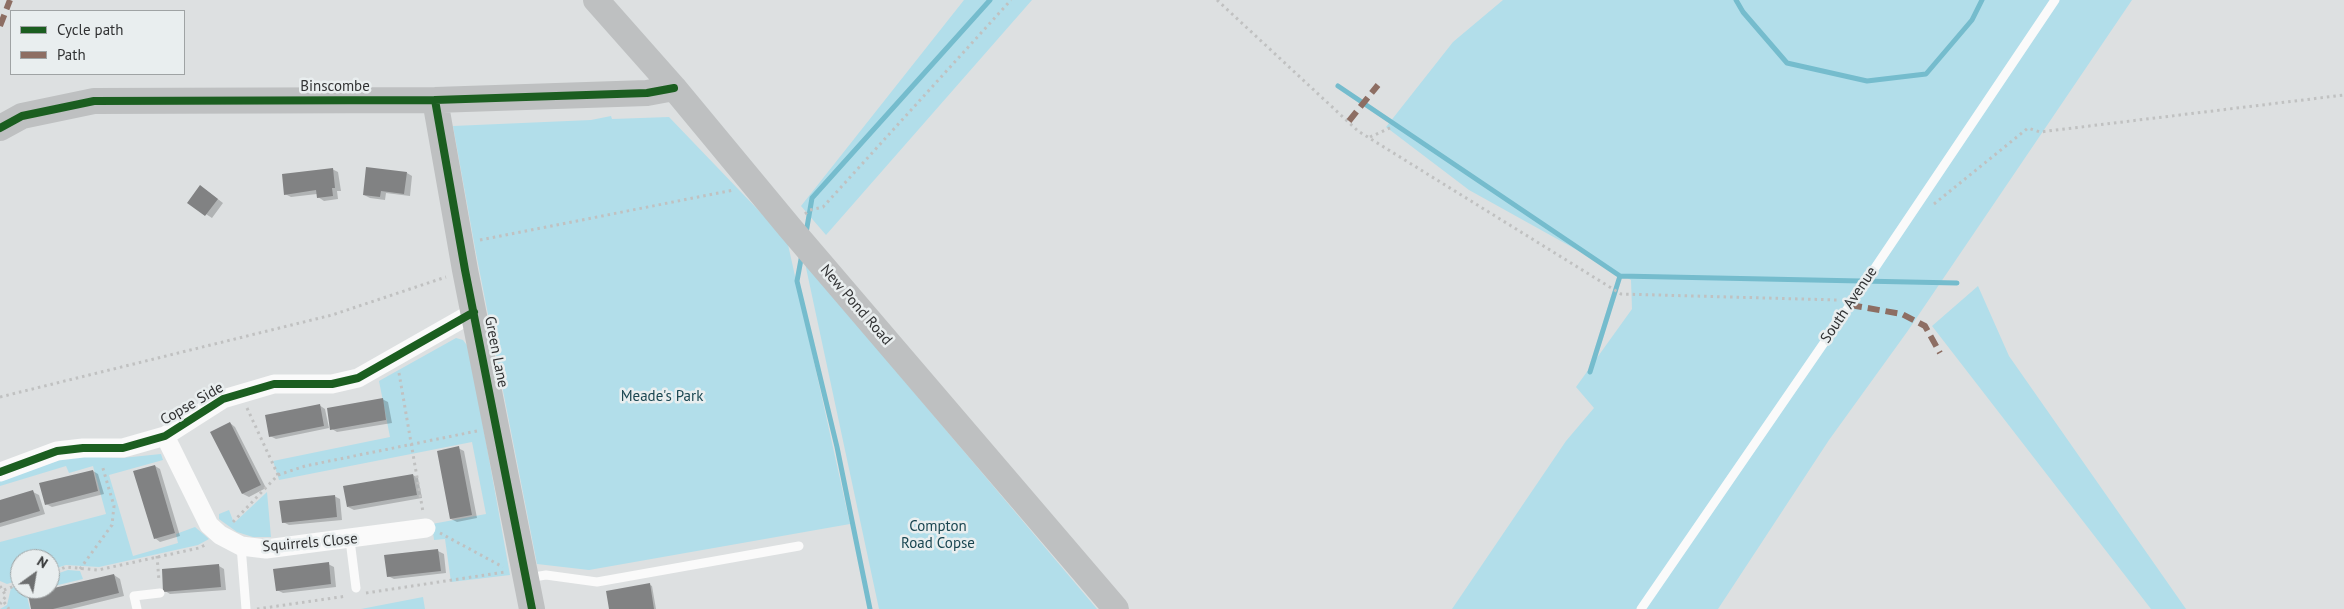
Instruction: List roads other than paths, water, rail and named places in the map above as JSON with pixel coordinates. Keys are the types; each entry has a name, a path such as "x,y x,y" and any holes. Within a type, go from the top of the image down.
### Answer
{"street":[{"name":"New Pond Road","path":"596,0 674,88 1116,609"},
{"name":"Binscombe","path":"0,128 22,116 94,102 435,100 647,94 674,88"},
{"name":"Green Lane","path":"435,100 463,260 532,609"},
{"name":"Copse Side","path":"0,472 57,451 123,448 165,436 222,399 274,384 332,384 358,378 397,358 474,312"},
{"name":"Squirrels Close","path":"165,436 209,525 220,535 242,546 266,549 350,540 426,528"}],"lane":[{"name":"South Avenue","path":"1641,609 1853,300 2055,0"},
{"path":"350,540 358,592"},
{"path":"242,546 246,609"},
{"path":"527,578 546,575 598,582 799,546"},
{"path":"137,609 134,596 160,593"}],"waterway":[{"path":"806,233 812,198 990,0"},
{"path":"1736,0 1743,12 1787,63 1867,81 1926,74 1972,20 1982,0"},
{"path":"1338,86 1620,276 1957,283"},
{"path":"802,254 797,281 837,447 870,609"},
{"path":"1590,372 1620,276"}],"park label":[{"name":"Meade's Park","path":"662,397"},
{"name":"Compton Road Copse","path":"938,536"}]}
